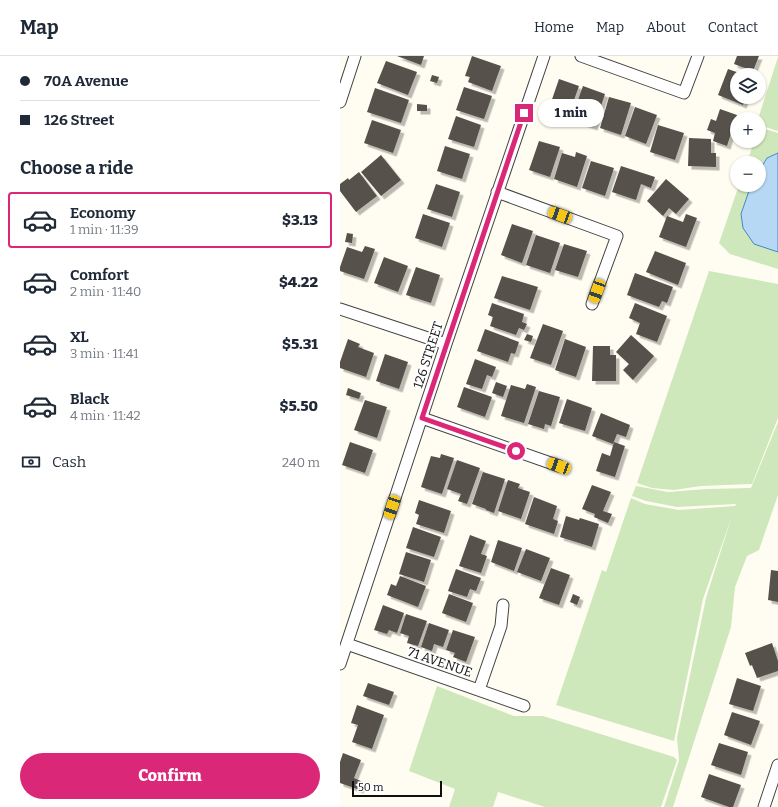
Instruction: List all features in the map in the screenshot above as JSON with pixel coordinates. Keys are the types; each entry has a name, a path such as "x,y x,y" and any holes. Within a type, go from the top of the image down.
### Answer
{"street":[{"path":"340,102 355,56"},
{"name":"126 STREET","path":"340,664 497,192 544,56"},
{"path":"581,56 684,94 698,56"},
{"path":"497,192 617,236 592,304"},
{"path":"340,309 446,344"},
{"path":"422,418 559,466"},
{"path":"479,690 501,626 503,605"},
{"name":"71 AVENUE","path":"347,644 524,706"},
{"path":"764,807 778,765"}],"green space":[{"path":"778,57 778,131 766,127 766,112 760,112 763,104 766,104 766,94"},
{"path":"766,129 778,133 778,153 766,160 766,156 749,156 752,148 766,148"},
{"path":"737,192 749,192 741,214 754,244 778,252 778,269 730,254 719,243"},
{"path":"709,271 778,284 778,418 752,484 701,486 674,490 652,488 637,483"},
{"path":"778,422 778,495 759,550 747,556 735,587 731,627 673,807 664,807 679,760 677,738 706,598 732,516 703,599 674,741 556,705 602,570 606,572 631,498 645,504 679,510 735,506 736,504 677,507 646,501 632,496 636,486 668,492 751,488"},
{"path":"437,686 514,716 543,716 674,757 677,760 661,807 545,807 498,792 493,807 449,807 455,789 409,771"}],"water":[{"path":"778,153 778,252 754,244 743,228 741,214 749,192 766,192 767,158"}],"building":[{"path":"397,56 424,56 421,65"},
{"path":"472,56 501,66 492,91 468,82 470,77 465,76"},
{"path":"737,56 759,56 754,68 745,68 734,64"},
{"path":"386,61 417,72 408,95 377,83"},
{"path":"728,69 730,70 730,100 718,95"},
{"path":"432,75 439,77 437,83 430,81"},
{"path":"559,79 579,86 568,117 548,111"},
{"path":"583,86 605,94 594,127 571,119"},
{"path":"464,87 492,96 484,119 456,110"},
{"path":"375,88 409,100 401,123 367,112"},
{"path":"609,97 631,103 621,135 600,128"},
{"path":"417,104 427,105 427,111 417,111"},
{"path":"635,107 657,115 646,144 625,136"},
{"path":"720,109 730,113 730,137 727,146 713,141 715,133 707,130 711,119 716,121"},
{"path":"456,116 481,125 474,147 448,139"},
{"path":"372,120 401,130 393,153 364,143"},
{"path":"658,125 684,133 675,160 650,152"},
{"path":"689,138 711,139 711,153 716,153 716,167 688,166"},
{"path":"539,141 560,147 550,177 529,170"},
{"path":"445,146 470,154 462,179 437,171"},
{"path":"576,152 587,156 577,187 554,179 562,153 575,157"},
{"path":"381,155 401,180 381,196 361,172"},
{"path":"591,161 614,168 605,196 582,188"},
{"path":"621,166 655,177 651,188 641,184 636,200 612,192"},
{"path":"359,172 377,196 356,212 340,191 340,184 348,178 349,180"},
{"path":"666,179 689,199 676,214 669,208 663,216 647,201"},
{"path":"436,184 460,192 452,217 427,209"},
{"path":"423,214 450,223 442,247 415,238"},
{"path":"686,214 697,218 686,247 659,237 667,216 683,222"},
{"path":"512,224 533,231 522,263 501,255"},
{"path":"347,233 353,234 352,243 345,242"},
{"path":"536,235 560,243 550,273 526,265"},
{"path":"564,244 587,251 578,277 555,270"},
{"path":"365,246 375,249 364,279 340,271 347,247 362,252"},
{"path":"655,251 686,263 678,285 646,272"},
{"path":"384,257 408,266 398,292 374,283"},
{"path":"416,267 440,275 431,303 406,295"},
{"path":"635,273 673,287 667,303 662,301 659,307 627,295"},
{"path":"502,276 538,287 530,310 494,298"},
{"path":"492,303 524,314 522,322 527,324 524,330 519,328 516,335 490,326 493,317 488,315"},
{"path":"635,303 667,316 657,342 636,334 640,323 629,318"},
{"path":"543,324 563,331 551,365 530,358"},
{"path":"485,329 519,342 515,354 511,353 508,362 477,351"},
{"path":"527,334 533,336 531,342 524,340"},
{"path":"631,335 654,356 633,380 623,370 629,364 616,352"},
{"path":"348,339 360,344 358,347 374,353 366,377 340,368 340,362"},
{"path":"565,339 586,347 576,377 555,370"},
{"path":"593,346 610,346 610,355 616,355 616,381 592,381"},
{"path":"385,354 408,362 399,389 376,381"},
{"path":"475,359 496,367 492,377 487,375 482,389 466,384"},
{"path":"496,382 507,386 503,397 492,393"},
{"path":"527,384 536,387 524,423 501,416 511,385 525,389"},
{"path":"464,387 492,397 485,417 457,407"},
{"path":"348,388 361,393 359,399 346,395"},
{"path":"539,391 560,397 551,426 545,424 544,429 528,424"},
{"path":"567,399 592,408 585,431 559,423"},
{"path":"365,400 387,407 377,438 354,430"},
{"path":"601,413 630,425 626,437 617,434 613,444 592,436"},
{"path":"350,442 373,450 365,473 342,465"},
{"path":"614,442 625,446 615,477 596,471 602,453 610,456"},
{"path":"441,454 454,458 442,494 421,487 431,456 440,458"},
{"path":"457,460 480,468 467,504 458,501 461,494 447,489"},
{"path":"483,472 505,479 494,513 472,504"},
{"path":"508,480 520,484 518,488 530,492 521,519 498,511"},
{"path":"592,485 611,492 603,511 612,514 608,523 594,517 595,514 582,509"},
{"path":"534,497 557,506 553,519 558,521 554,534 525,524"},
{"path":"419,500 451,511 444,533 416,524 419,515 415,513"},
{"path":"566,516 579,520 580,518 599,524 592,547 560,537"},
{"path":"413,527 441,537 434,557 406,548"},
{"path":"470,535 486,541 481,554 487,556 481,573 459,566"},
{"path":"498,540 522,548 514,571 491,562"},
{"path":"526,549 550,558 541,581 517,572"},
{"path":"406,552 431,560 424,582 399,574"},
{"path":"551,568 570,575 559,605 539,598"},
{"path":"456,569 481,578 476,591 470,589 467,597 448,591"},
{"path":"771,570 778,571 778,602 768,600"},
{"path":"400,576 426,586 418,607 387,595 391,584 396,586"},
{"path":"449,594 473,603 466,622 442,613"},
{"path":"573,594 580,597 577,605 570,602"},
{"path":"383,605 404,613 397,633 389,630 387,634 374,630"},
{"path":"406,614 427,621 418,646 407,643 409,636 400,633"},
{"path":"429,623 449,630 443,647 434,644 432,651 421,647"},
{"path":"453,630 475,637 466,662 453,657 455,653 446,650"},
{"path":"772,643 778,661 778,671 757,678 745,653"},
{"path":"737,678 761,686 753,711 729,704"},
{"path":"368,683 394,692 389,705 363,696"},
{"path":"357,705 384,715 372,749 352,742 358,725 351,723"},
{"path":"732,712 760,721 751,745 724,735"},
{"path":"719,743 748,752 741,775 711,765"},
{"path":"343,753 361,760 354,778 363,782 360,790 340,783 340,762"},
{"path":"709,774 741,785 733,807 701,797"}],"route":[{"path":"516,451 422,418 524,113"}]}
